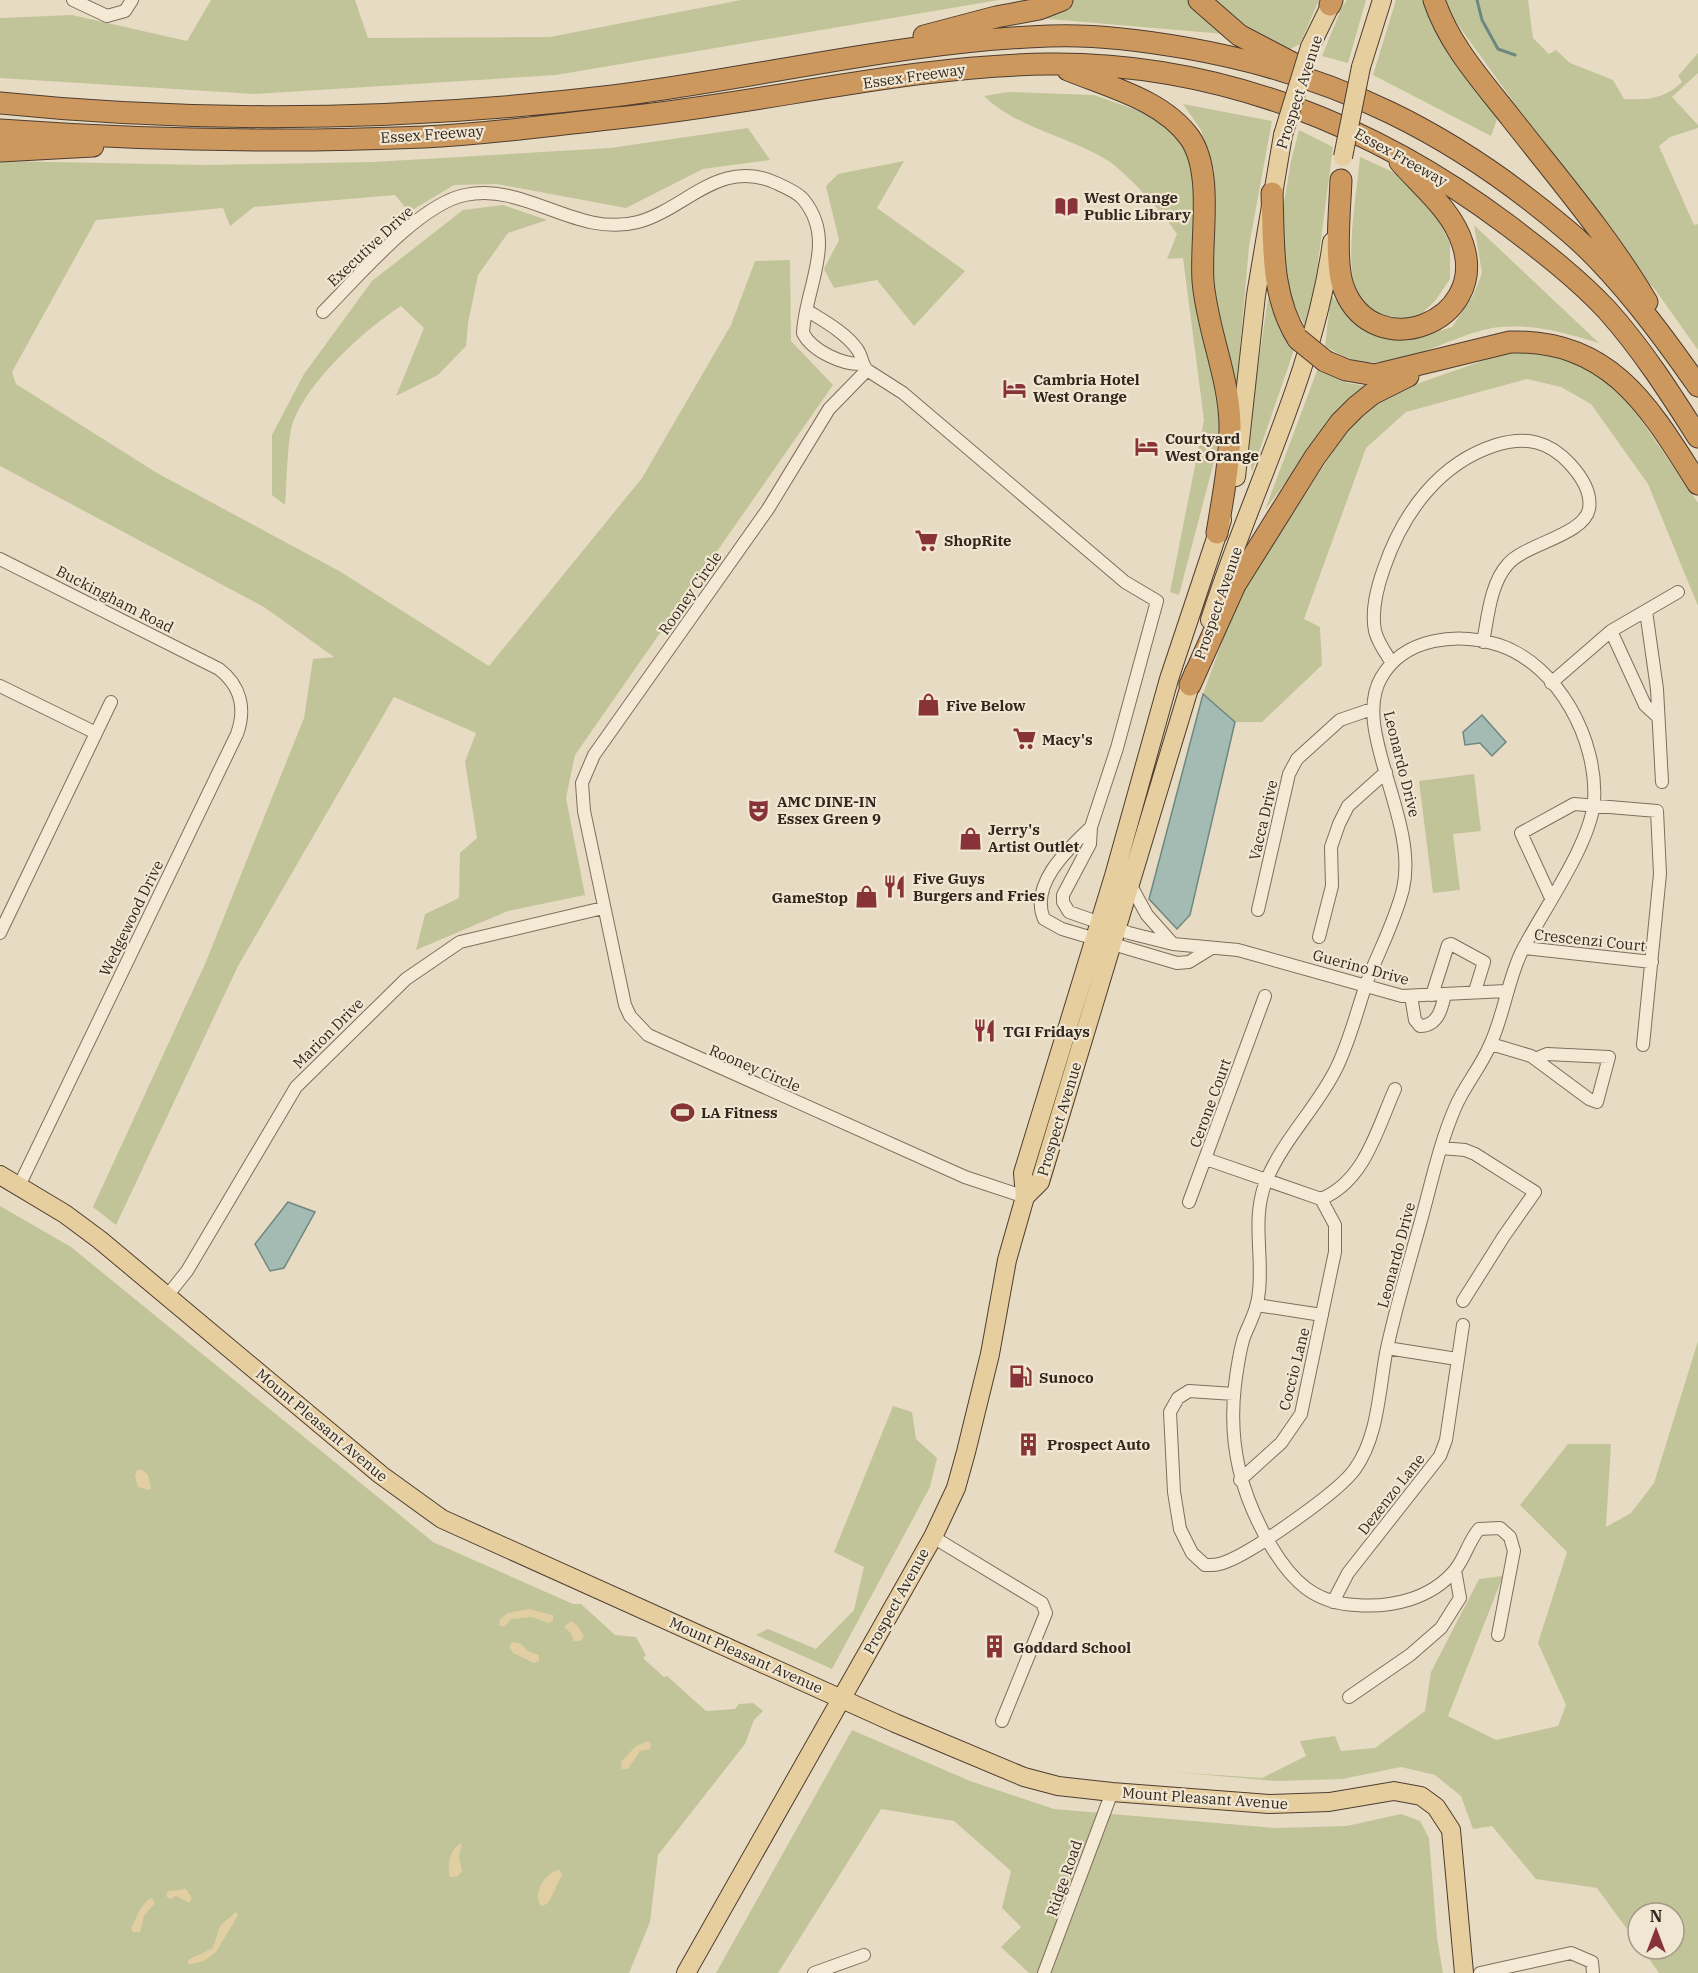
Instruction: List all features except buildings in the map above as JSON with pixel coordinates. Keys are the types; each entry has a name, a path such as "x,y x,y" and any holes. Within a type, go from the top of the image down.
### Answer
{"highway":[{"path":"817,65 996,17 1039,9 1062,0"},
{"path":"1199,0 1239,36 1331,85"},
{"path":"1434,0 1452,38 1472,69 1629,271 1692,378"},
{"name":"Essex Freeway","path":"0,103 206,116 337,116 430,112 613,96 951,44 1052,36 1138,40 1240,57 1331,85 1378,105 1446,140 1572,234 1629,295 1692,378"},
{"path":"1052,64 1140,99 1158,110 1179,125 1191,139 1199,158 1203,181 1203,282 1230,421 1230,448 1217,533"},
{"name":"Essex Freeway","path":"0,130 202,139 429,136 625,118 954,70 1052,64 1124,66 1178,73 1304,109 1385,146 1466,194 1534,245 1602,305 1668,388 1698,437"},
{"path":"0,150 202,139"},
{"path":"1341,180 1340,272 1343,287 1356,310 1376,324 1401,330 1428,324 1447,312 1464,283 1464,246 1443,209 1385,146"},
{"path":"1272,193 1279,296 1289,325 1298,339 1324,361 1346,370 1375,375 1490,345 1532,341 1562,346 1590,357 1624,381 1648,407 1698,484"},
{"path":"1190,685 1235,585 1315,457 1340,423 1372,394 1455,355"}],"main road":[{"name":"Prospect Avenue","path":"1025,1197 1040,1182 1215,605 1316,330 1328,269 1343,157 1361,67 1382,0"},
{"name":"Prospect Avenue","path":"686,1973 933,1537 956,1488 990,1354 1007,1260 1025,1197 1023,1173 1169,679 1236,479 1256,295 1283,135 1310,47 1332,2"},
{"name":"Mount Pleasant Avenue","path":"0,1175 65,1214 381,1475 442,1519 842,1698 1024,1777 1058,1786 1269,1804 1329,1802 1394,1791 1421,1796 1436,1807 1450,1830 1464,1973"}],"street":[{"path":"73,0 107,16 125,11 132,0"},
{"name":"Executive Drive","path":"323,312 403,234 435,207 466,194 521,198 585,222 636,222 654,215 705,185 728,178 751,177 771,181 788,189 801,197 816,217 820,245 803,333 808,342 849,364 865,367"},
{"path":"808,311 825,321 858,349 865,367 903,393 1125,582 1158,601 1117,748 1091,827 1090,844 1066,886 1063,902 1069,912 1095,931"},
{"name":"Rooney Circle","path":"865,367 829,409 768,508 594,755 584,777 582,797 603,908 625,1005 630,1016 648,1035 964,1178 1025,1197"},
{"path":"1392,663 1379,644 1373,615 1382,573 1405,519 1436,481 1470,455 1507,442 1524,440 1547,444 1560,453 1578,473 1587,491 1588,510 1580,522 1518,555 1506,565 1492,596 1483,642"},
{"name":"Buckingham Road","path":"0,559 215,667"},
{"path":"1551,683 1611,632 1678,591"},
{"path":"1646,612 1657,688 1662,782"},
{"path":"1611,632 1645,705 1658,716"},
{"name":"Leonardo Drive","path":"1266,1538 1342,1485 1359,1464 1369,1440 1387,1348 1441,1148 1455,1109 1491,1044 1506,991 1524,948 1586,835 1593,805 1589,756 1573,713 1551,683 1520,655 1483,642 1437,640 1419,644 1402,652 1385,670 1372,694 1372,709 1386,772 1402,823 1406,854 1404,884 1393,920 1338,1066 1290,1138 1266,1180 1256,1222 1260,1288 1257,1305 1241,1347 1234,1394 1234,1453 1250,1508 1266,1538 1293,1580 1318,1597 1333,1602 1385,1605 1405,1601 1438,1585 1455,1570 1470,1540 1479,1529 1500,1528 1510,1537 1514,1551 1498,1635"},
{"name":"Wedgewood Drive","path":"19,1186 240,725 242,704 239,694 227,676 215,667"},
{"path":"0,686 96,733"},
{"path":"0,933 111,702"},
{"name":"Vacca Drive","path":"1258,910 1289,774 1297,759 1340,720 1372,709"},
{"path":"1319,937 1332,886 1331,847 1339,824 1348,806 1386,772"},
{"path":"1551,898 1521,833 1574,804 1593,805"},
{"name":"Crescenzi Court","path":"1593,805 1657,811 1660,874 1643,1046"},
{"path":"1091,827 1055,862 1040,909 1044,919 1052,925 1095,931 1115,937"},
{"path":"1131,886 1147,915 1173,944"},
{"name":"Marion Drive","path":"167,1296 187,1270 296,1087 406,979 460,942 603,908"},
{"name":"Guerino Drive","path":"1115,937 1177,963 1189,962 1210,949"},
{"name":"Guerino Drive","path":"1115,937 1210,949 1238,950 1366,987 1411,996 1506,991"},
{"path":"1432,995 1448,945 1451,944 1484,962 1475,992"},
{"name":"Crescenzi Court","path":"1524,948 1652,962"},
{"path":"1411,996 1415,1020 1420,1026 1427,1026 1438,1014 1445,994"},
{"name":"Cerone Court","path":"1265,996 1206,1159 1321,1199"},
{"path":"1491,1044 1515,1050 1535,1059 1589,1099 1597,1102 1609,1057 1547,1054 1535,1059"},
{"path":"1321,1199 1336,1193 1360,1169 1395,1089"},
{"path":"1441,1148 1475,1154 1535,1192 1503,1236 1463,1301"},
{"path":"1189,1202 1206,1159"},
{"name":"Coccio Lane","path":"1240,1480 1281,1443 1300,1414 1322,1315 1336,1237 1330,1212 1321,1199"},
{"name":"Coccio Lane","path":"1257,1305 1322,1315"},
{"name":"Dezenzo Lane","path":"1333,1602 1348,1573 1440,1456 1446,1440 1463,1325"},
{"path":"1387,1348 1457,1359"},
{"path":"1234,1394 1189,1391 1178,1398 1170,1412 1174,1492 1180,1529 1192,1554 1205,1565 1224,1564 1266,1538"},
{"path":"933,1537 1042,1603 1046,1613 1002,1721"},
{"path":"1349,1697 1410,1655 1441,1628 1460,1598 1455,1570"},
{"name":"Ridge Road","path":"1044,1973 1112,1792"},
{"path":"1480,1973 1571,1953 1592,1962 1593,1973"},
{"path":"814,1973 864,1955"}],"green space":[{"path":"211,0 355,0 368,38 550,37 741,0 999,0 556,75 255,94 0,78 0,18 72,15 187,41"},
{"path":"1072,0 1190,0 1224,34 1026,17"},
{"path":"1213,0 1319,0 1300,44 1290,49 1225,14"},
{"path":"1347,0 1366,0 1348,63 1322,56"},
{"path":"1396,0 1424,0 1446,48 1497,119 1491,136 1373,75"},
{"path":"1440,0 1528,0 1533,38 1549,54 1556,50 1570,63 1613,80 1624,99 1648,99 1669,92 1682,82 1678,76 1698,53 1698,73 1672,97 1698,125 1698,128 1670,137 1659,146 1694,225 1698,224 1698,350 1654,288 1628,263"},
{"path":"1008,92 1094,95 1170,122 1195,165 1200,296 1220,427 1218,446 1179,595 1170,592 1204,420 1183,258 1167,259 1177,234 1145,194 1107,160 1027,124 997,107 984,96"},
{"path":"1183,104 1272,121 1249,246 1236,395 1212,293 1214,171 1201,130"},
{"path":"748,128 770,160 703,169 626,208 497,184 454,185 409,212 395,195 254,207 230,226 223,208 96,220 12,372 16,384 157,473 341,572 489,666 642,478 731,325 755,261 790,260 791,341 833,385 575,755 566,798 585,895 508,911 416,950 425,914 459,898 460,853 477,838 465,762 476,733 394,697 238,966 116,1225 93,1207 205,964 304,718 313,659 334,657 264,607 0,466 0,161 206,165 373,162 610,148"},
{"path":"1299,130 1333,147 1312,309 1306,328 1287,291 1281,220"},
{"path":"1360,157 1393,172 1427,199 1450,243 1450,279 1435,301 1416,319 1386,315 1371,310 1360,301 1355,288 1351,252"},
{"path":"904,161 877,208 965,271 914,326 877,280 834,288 824,269 839,240 826,186 838,174"},
{"path":"503,205 547,220 508,233 478,275 468,323 466,346 438,375 396,396 424,328 401,306 355,342 324,373 311,390 293,422 288,450 285,505 272,495 272,435 304,374 372,281 463,210"},
{"path":"1474,225 1599,343 1550,330 1513,326 1482,330 1408,357 1390,361 1371,363 1353,360 1325,346 1331,295 1356,323 1383,335 1413,339 1452,327 1473,296 1482,273"},
{"path":"1268,298 1294,350 1252,472 1247,443"},
{"path":"1511,351 1562,358 1609,378 1624,395 1698,503 1698,606 1648,484 1591,404 1561,387 1527,379 1406,412 1366,448 1304,619 1320,627 1322,665 1262,722 1235,722 1203,694 1239,595 1348,429 1382,396"},
{"path":"1318,368 1348,383 1366,386 1326,428 1265,510"},
{"path":"1474,774 1481,831 1453,834 1460,890 1433,893 1419,781"},
{"path":"0,1206 71,1247 433,1542 573,1604 581,1604 615,1635 636,1637 646,1655 643,1658 706,1711 735,1709 739,1704 753,1703 763,1711 754,1720 745,1744 658,1855 650,1922 629,1973 0,1973"},
{"path":"1698,1341 1698,1973 1659,1973 1650,1961 1686,1961 1686,1901 1626,1901 1626,1928 1597,1888 1536,1879 1492,1826 1473,1829 1461,1796 1435,1775 1401,1767 1342,1779 1276,1781 1173,1772 1262,1778 1306,1756 1300,1741 1335,1736 1341,1751 1375,1748 1425,1711 1431,1672 1479,1579 1503,1576 1448,1716 1496,1740 1558,1726 1566,1705 1538,1643 1567,1552 1520,1505 1568,1444 1611,1444 1606,1527 1631,1513 1654,1483"},
{"path":"893,1406 912,1412 916,1439 937,1458 930,1487 832,1669 756,1635 768,1629 816,1649 854,1610 864,1567 834,1552"},
{"path":"852,1730 970,1781 1054,1809 1275,1828 1347,1826 1401,1814 1420,1821 1429,1838 1437,1938 1443,1973 1029,1973 1001,1947 1021,1927 1002,1908 1011,1871 954,1821 881,1809 778,1973 716,1973"}],"sand":[{"path":"137,1470 143,1470 148,1475 151,1488 149,1490 138,1487 135,1476"},
{"path":"529,1609 553,1615 553,1621 549,1623 531,1617 511,1619 504,1627 499,1625 500,1619 508,1613"},
{"path":"571,1621 577,1625 584,1636 581,1641 574,1641 571,1633 564,1627"},
{"path":"512,1642 520,1643 528,1651 539,1655 539,1661 534,1663 513,1653 509,1647"},
{"path":"648,1741 651,1744 650,1749 640,1751 628,1769 622,1769 621,1762 636,1746"},
{"path":"462,1843 459,1857 462,1871 458,1876 450,1877 450,1858 454,1849"},
{"path":"560,1870 562,1875 549,1902 543,1906 540,1905 538,1894 542,1883 550,1874"},
{"path":"186,1889 192,1898 189,1903 176,1896 170,1899 166,1896 168,1891"},
{"path":"152,1898 155,1903 144,1916 140,1932 133,1932 131,1928 140,1911"},
{"path":"236,1912 238,1915 216,1952 204,1961 188,1965 188,1960 213,1948 220,1926"}],"water":[{"path":"1203,694 1235,722 1190,915 1177,929 1149,899"},
{"path":"1482,715 1506,742 1492,756 1480,743 1465,745 1463,732"},
{"path":"288,1202 315,1212 284,1268 270,1271 255,1244"}],"waterway":[{"path":"1477,0 1482,20 1498,49 1515,55"}],"place":[{"name":"West Orange Public Library","path":"1066,206"},
{"name":"Cambria Hotel West Orange","path":"1015,388"},
{"name":"Courtyard West Orange","path":"1147,447"},
{"name":"ShopRite","path":"926,540"},
{"name":"Five Below","path":"928,705"},
{"name":"Macy's","path":"1024,739"},
{"name":"AMC DINE-IN Essex Green 9","path":"759,810"},
{"name":"Jerry's Artist Outlet","path":"970,838"},
{"name":"Five Guys Burgers and Fries","path":"895,887"},
{"name":"GameStop","path":"866,897"},
{"name":"TGI Fridays","path":"985,1031"},
{"name":"LA Fitness","path":"683,1112"},
{"name":"Sunoco","path":"1021,1377"},
{"name":"Prospect Auto","path":"1029,1444"},
{"name":"Goddard School","path":"995,1647"}]}
